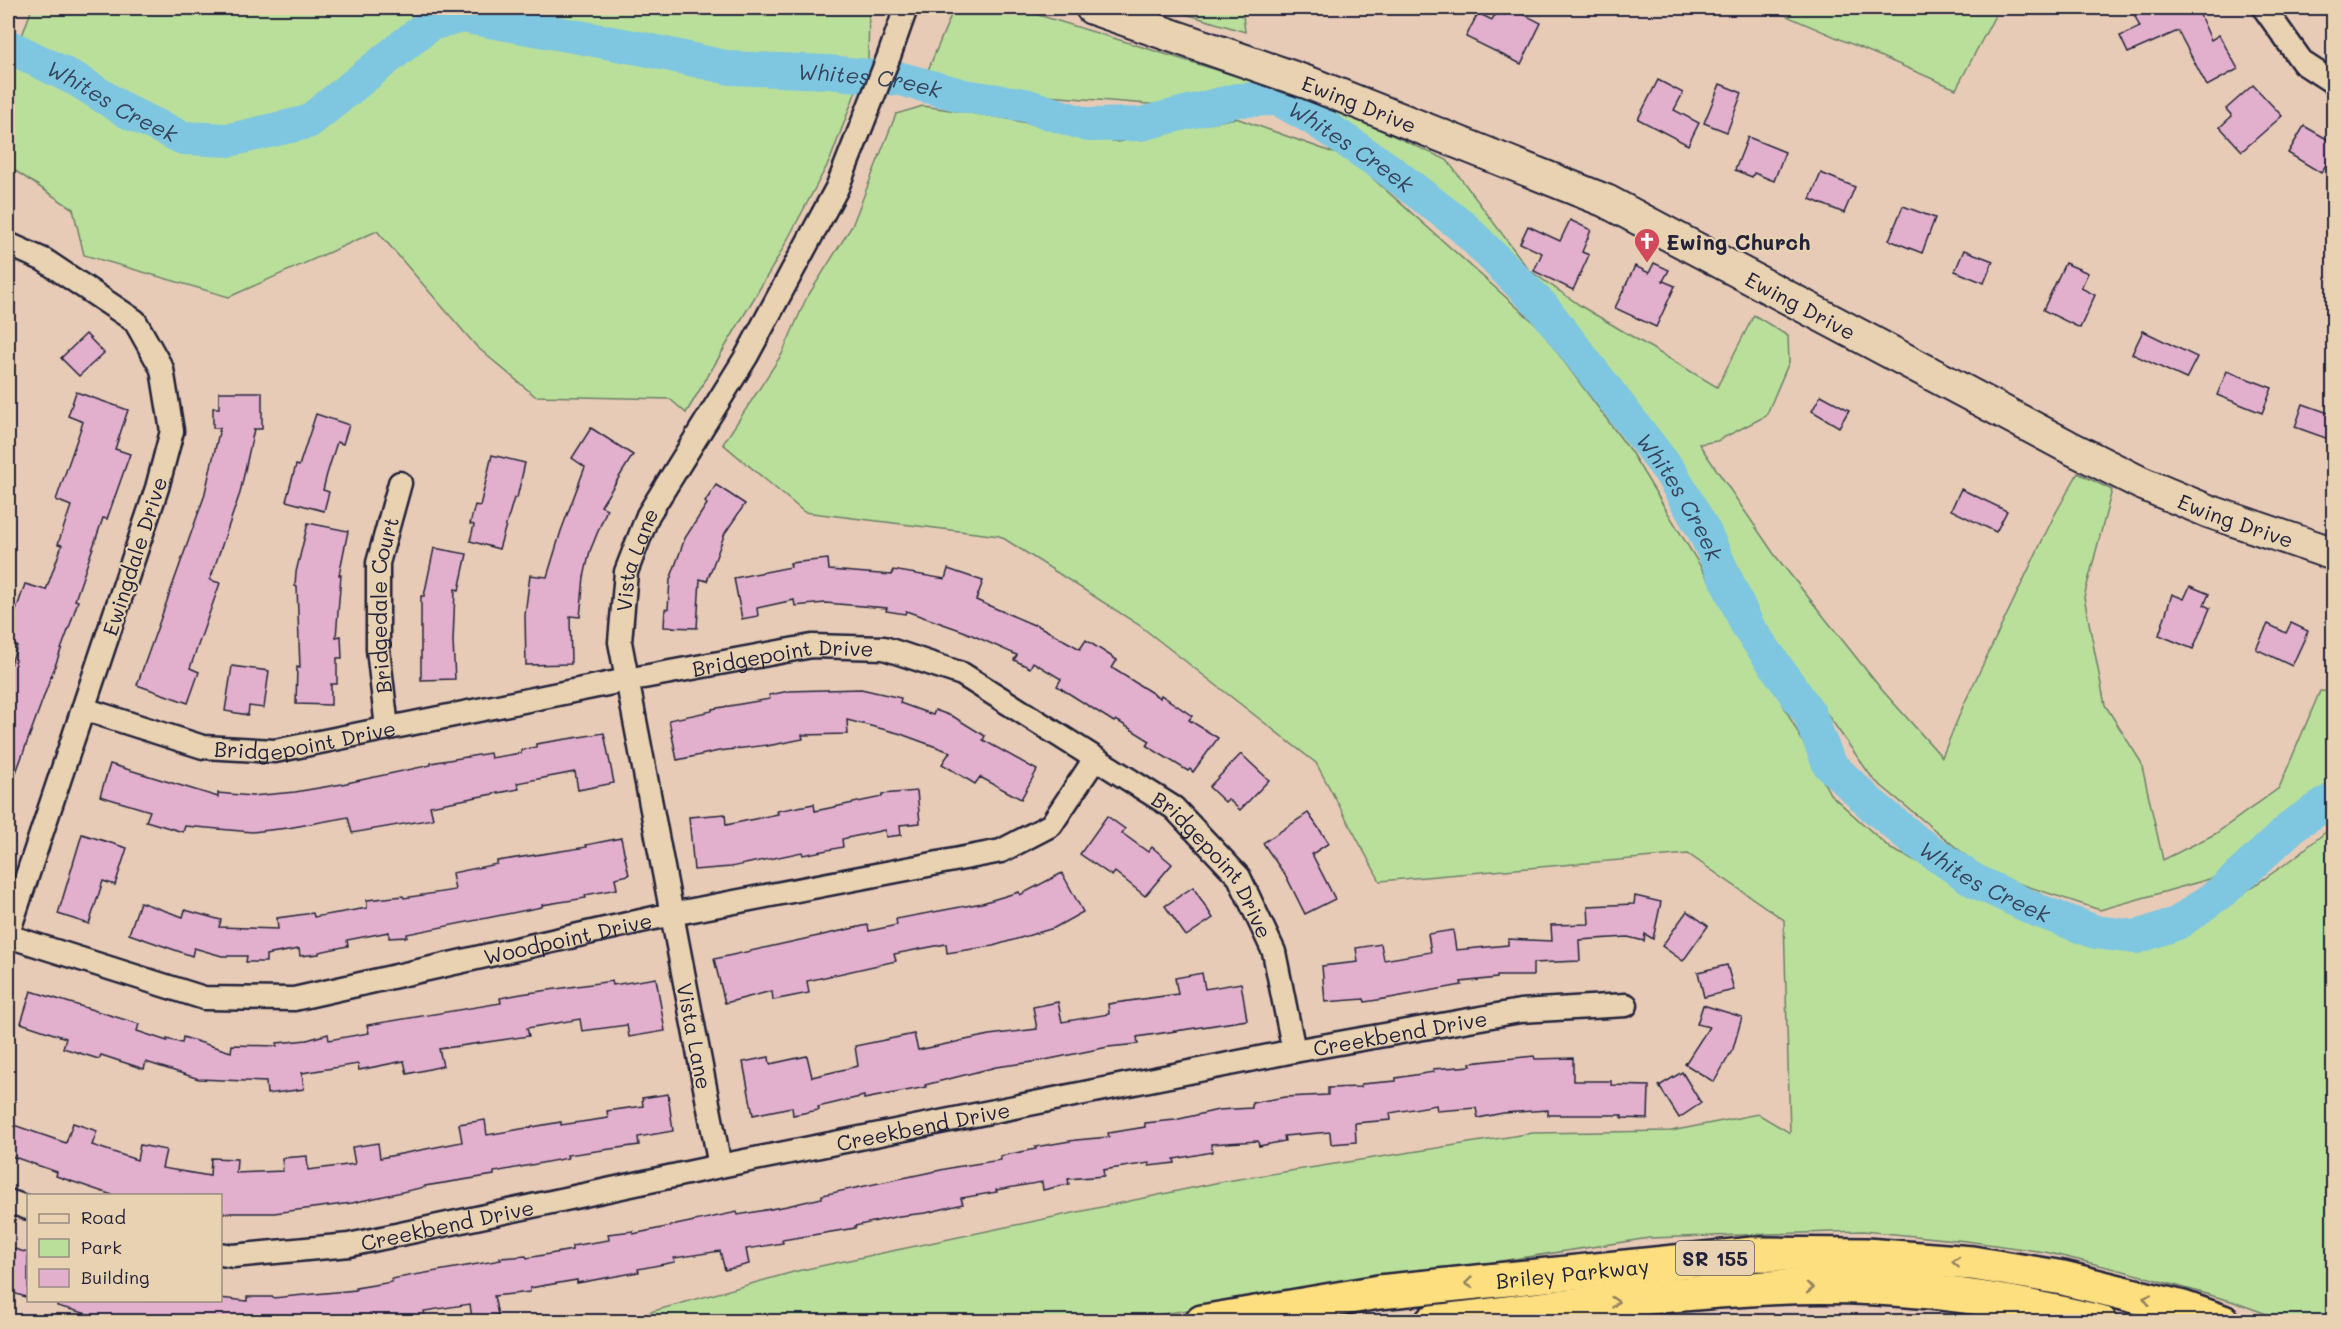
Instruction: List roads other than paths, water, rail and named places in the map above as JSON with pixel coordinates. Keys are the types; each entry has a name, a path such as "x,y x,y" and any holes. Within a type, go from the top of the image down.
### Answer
{"highway":[{"name":"Briley Parkway","path":"1202,1322 1379,1292 1753,1254 1866,1255 1972,1263 2063,1278 2183,1308 2223,1322"},
{"name":"Briley Parkway","path":"1432,1322 1592,1304 1768,1288 1878,1288 1968,1297 2046,1308 2100,1322"}],"street":[{"name":"Vista Lane","path":"720,1166 620,642 626,572 648,515 746,357 837,188 906,8"},
{"name":"Ewing Drive","path":"1092,8 1310,83 1606,201 2141,483 2208,511 2334,554"},
{"path":"2264,8 2302,63 2334,83"},
{"name":"Ewingdale Drive","path":"8,244 44,260 135,321 162,369 172,431 157,488 8,935"},
{"name":"Bridgedale Court","path":"387,728 378,649 378,563 400,483"},
{"name":"Bridgepoint Drive","path":"84,709 203,747 275,751 627,680 812,646 884,648 962,674 1174,808 1239,877 1274,952 1294,1051"},
{"name":"Woodpoint Drive","path":"8,935 204,998 294,999 672,914 1001,851 1051,825 1095,759"},
{"name":"Creekbend Drive","path":"222,1254 233,1256 349,1245 720,1166 1294,1051 1521,1011 1626,1005"},
{"path":"8,1201 27,1208"}],"waterway":[{"name":"Whites Creek","path":"8,46 77,80 126,111 183,138 230,140 308,122 430,24 462,16 639,48 730,68 827,72 901,79 964,96 1025,105 1088,125 1141,124 1237,100 1278,99 1312,118 1385,167 1463,227 1543,307 1670,472 1704,531 1748,627 1809,713 1829,764 1872,805 1917,842 1975,881 2039,911 2096,932 2137,937 2178,923 2225,889 2296,823 2334,799"}],"place":[{"name":"Ewing Church","path":"1647,264"}]}
